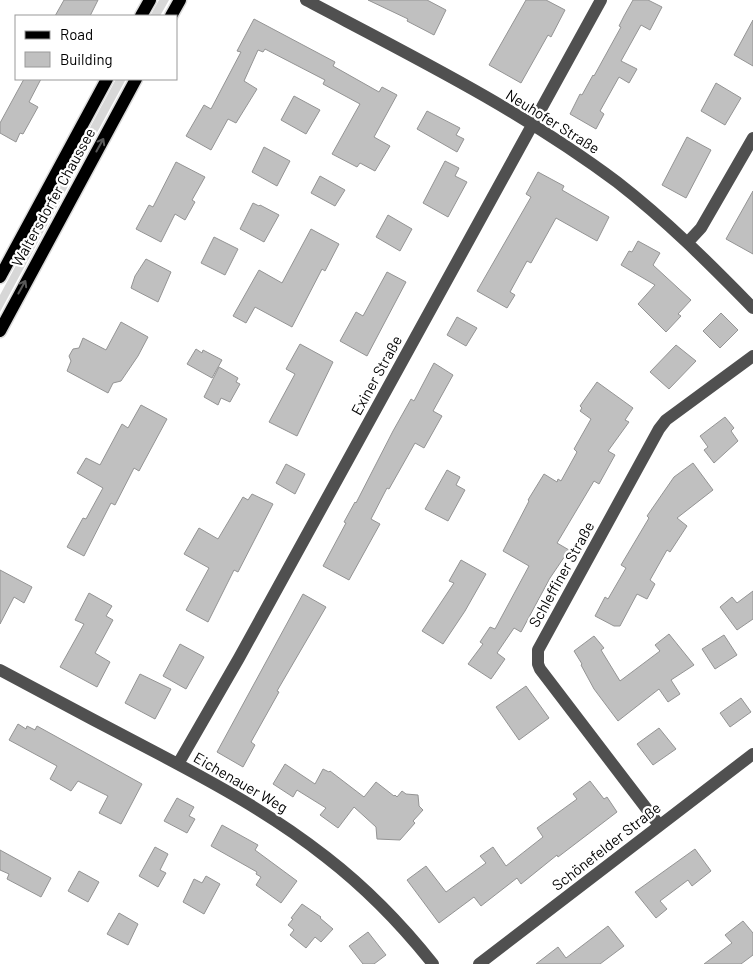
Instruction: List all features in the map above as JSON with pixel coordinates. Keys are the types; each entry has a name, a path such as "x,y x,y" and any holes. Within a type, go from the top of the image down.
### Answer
{"main road":[{"path":"142,15 150,0"},
{"path":"171,15 180,0"},
{"name":"Waltersdorfer Chaussee","path":"0,277 106,80"},
{"name":"Waltersdorfer Chaussee","path":"0,331 135,80"}],"street":[{"name":"Neuhofer Straße","path":"306,0 438,70 533,125 619,184 688,242 753,308"},
{"name":"Exiner Straße","path":"178,764 243,650 601,0"},
{"path":"688,242 701,228 753,138"},
{"name":"Schleffiner Straße","path":"659,825 540,668 538,664 538,650 659,429 666,420 753,356"},
{"name":"Eichenauer Weg","path":"0,670 178,764 246,802 287,828 327,857 397,921 433,964"},
{"name":"Schönefelder Straße","path":"479,964 753,754"}],"shaded area":[{"path":"159,0 169,0 161,15 151,15"},
{"path":"115,80 125,80 0,312 0,295"}],"building":[{"path":"64,0 98,0 90,15 56,15"},
{"path":"368,0 427,0 446,10 434,35 407,21 408,19"},
{"path":"526,0 546,0 565,10 551,37 548,35 521,83 489,65"},
{"path":"633,0 648,0 662,7 650,30 641,25 621,61 637,69 629,83 619,77 600,111 604,114 596,129 570,114 580,94 582,95 594,76 621,27 619,26"},
{"path":"254,19 335,62 333,66 379,92 382,87 397,95 374,137 390,146 375,171 360,163 357,167 332,154 360,104 323,84 325,80 265,49 263,52 258,50 244,81 257,89 236,123 228,119 211,150 186,136 204,105 211,109 241,52 237,51"},
{"path":"753,20 753,66 734,55"},
{"path":"23,80 40,80 29,102 38,107 23,134 20,133 16,142 0,133 0,123"},
{"path":"716,83 741,98 725,125 701,111"},
{"path":"294,96 320,110 306,134 281,120"},
{"path":"427,111 460,128 456,135 464,139 457,152 417,129"},
{"path":"687,137 711,150 686,198 662,185"},
{"path":"264,147 290,161 277,186 252,172"},
{"path":"445,161 459,168 455,176 467,182 448,217 423,203"},
{"path":"176,162 205,177 192,200 195,202 185,220 175,214 161,242 136,229 149,205 153,207"},
{"path":"538,172 564,186 562,190 609,217 597,241 556,218 531,263 527,261 510,292 515,295 507,308 477,291 531,197 526,194"},
{"path":"320,176 345,190 335,206 311,193"},
{"path":"753,191 753,254 726,239"},
{"path":"253,203 279,215 264,242 240,229"},
{"path":"388,215 412,229 400,251 376,237"},
{"path":"311,229 339,244 325,271 322,269 292,327 255,307 246,323 233,316 259,270 282,283"},
{"path":"214,237 238,249 225,275 201,263"},
{"path":"638,241 660,253 653,265 691,300 678,314 681,316 666,332 638,304 655,285 621,265 629,251 632,252"},
{"path":"146,259 171,272 158,302 131,288 135,276"},
{"path":"387,272 406,282 367,356 340,341 356,312 363,316"},
{"path":"721,313 738,330 720,348 703,331"},
{"path":"457,317 477,328 466,346 447,335"},
{"path":"121,322 148,337 121,381 113,383 108,393 67,371 71,361 69,356 73,349 79,348 83,338 106,350"},
{"path":"300,344 333,362 297,436 269,422 295,374 286,369"},
{"path":"676,345 696,361 669,389 650,372"},
{"path":"196,349 202,353 203,350 222,360 212,378 187,364"},
{"path":"434,363 453,375 433,411 442,416 424,448 415,443 389,489 387,488 371,519 380,524 349,580 323,566 346,523 344,522 356,503 393,431 411,399 414,401"},
{"path":"219,367 238,378 236,382 240,384 230,402 221,398 218,405 204,397"},
{"path":"597,382 633,408 625,420 629,422 608,451 615,455 599,484 594,481 557,543 569,550 550,578 521,632 514,628 497,653 505,659 491,679 468,664 483,644 480,642 490,627 495,629 529,566 503,551 528,500 544,474 557,482 558,479 561,481 577,452 574,449 591,419 580,411 582,408 580,406"},
{"path":"141,405 167,419 139,471 134,468 115,505 111,503 84,556 67,547 83,518 86,519 103,488 77,473 86,458 100,465 122,424 128,428"},
{"path":"725,417 734,428 731,431 738,441 714,463 704,450 708,447 700,436"},
{"path":"693,463 713,490 677,518 687,526 670,552 667,550 650,580 655,584 647,599 637,594 620,626 614,626 595,616 605,597 608,599 626,568 621,565 649,518 647,516 674,477"},
{"path":"286,464 305,474 295,494 276,483"},
{"path":"447,470 460,477 456,485 465,490 448,521 425,509"},
{"path":"252,494 273,504 238,572 234,570 208,622 186,610 209,568 184,554 199,528 218,539 243,497 248,500"},
{"path":"461,560 486,574 443,644 422,631 454,583 449,581"},
{"path":"0,570 32,587 24,603 14,597 0,624"},
{"path":"753,591 753,619 737,630 720,607 732,597 737,603"},
{"path":"89,593 112,606 106,616 113,620 95,653 110,662 97,687 60,667 84,624 75,620"},
{"path":"303,594 326,607 277,691 279,692 251,742 255,745 243,767 217,752"},
{"path":"669,634 694,665 671,680 680,694 668,702 659,689 618,721 594,689 574,651 594,636 604,648 601,650 620,681 660,651 655,645"},
{"path":"724,635 737,655 715,669 702,649"},
{"path":"180,644 204,657 186,689 163,676"},
{"path":"140,674 171,689 155,719 125,703"},
{"path":"526,686 549,718 519,740 496,707"},
{"path":"741,698 751,712 730,727 720,713"},
{"path":"18,724 26,729 27,726 35,730 37,726 142,784 121,824 99,813 108,796 78,781 71,791 50,779 57,766 9,740"},
{"path":"659,728 676,749 653,765 637,744"},
{"path":"285,764 315,784 323,769 330,771 364,797 376,782 397,797 402,791 406,794 418,795 419,806 423,810 413,821 415,823 400,840 377,839 376,827 354,807 338,828 320,815 326,808 297,790 293,797 273,784"},
{"path":"590,781 604,799 607,797 617,812 558,857 557,855 521,884 517,878 481,906 474,897 439,923 407,880 426,866 446,892 486,863 480,856 493,847 506,866 543,837 537,828 577,799 573,794"},
{"path":"177,798 194,807 189,816 195,819 187,833 164,821"},
{"path":"222,825 258,845 255,850 297,881 281,903 256,885 261,877 256,874 257,872 211,846"},
{"path":"155,847 168,854 160,870 166,873 158,887 139,876"},
{"path":"695,849 711,871 692,886 688,880 660,901 667,909 656,918 635,892"},
{"path":"0,850 51,878 41,897 7,879 9,874 0,870"},
{"path":"79,871 99,882 88,902 68,891"},
{"path":"206,876 220,884 204,914 183,902 194,879 202,883"},
{"path":"302,904 321,917 333,929 321,942 315,937 306,948 290,935 294,930 288,925"},
{"path":"119,913 138,924 128,945 107,934"},
{"path":"743,921 753,933 753,955 741,964 704,964 732,943 725,935"},
{"path":"608,926 624,946 600,964 536,964 558,947 566,958"},
{"path":"368,932 386,955 374,964 363,964 349,946"}]}
